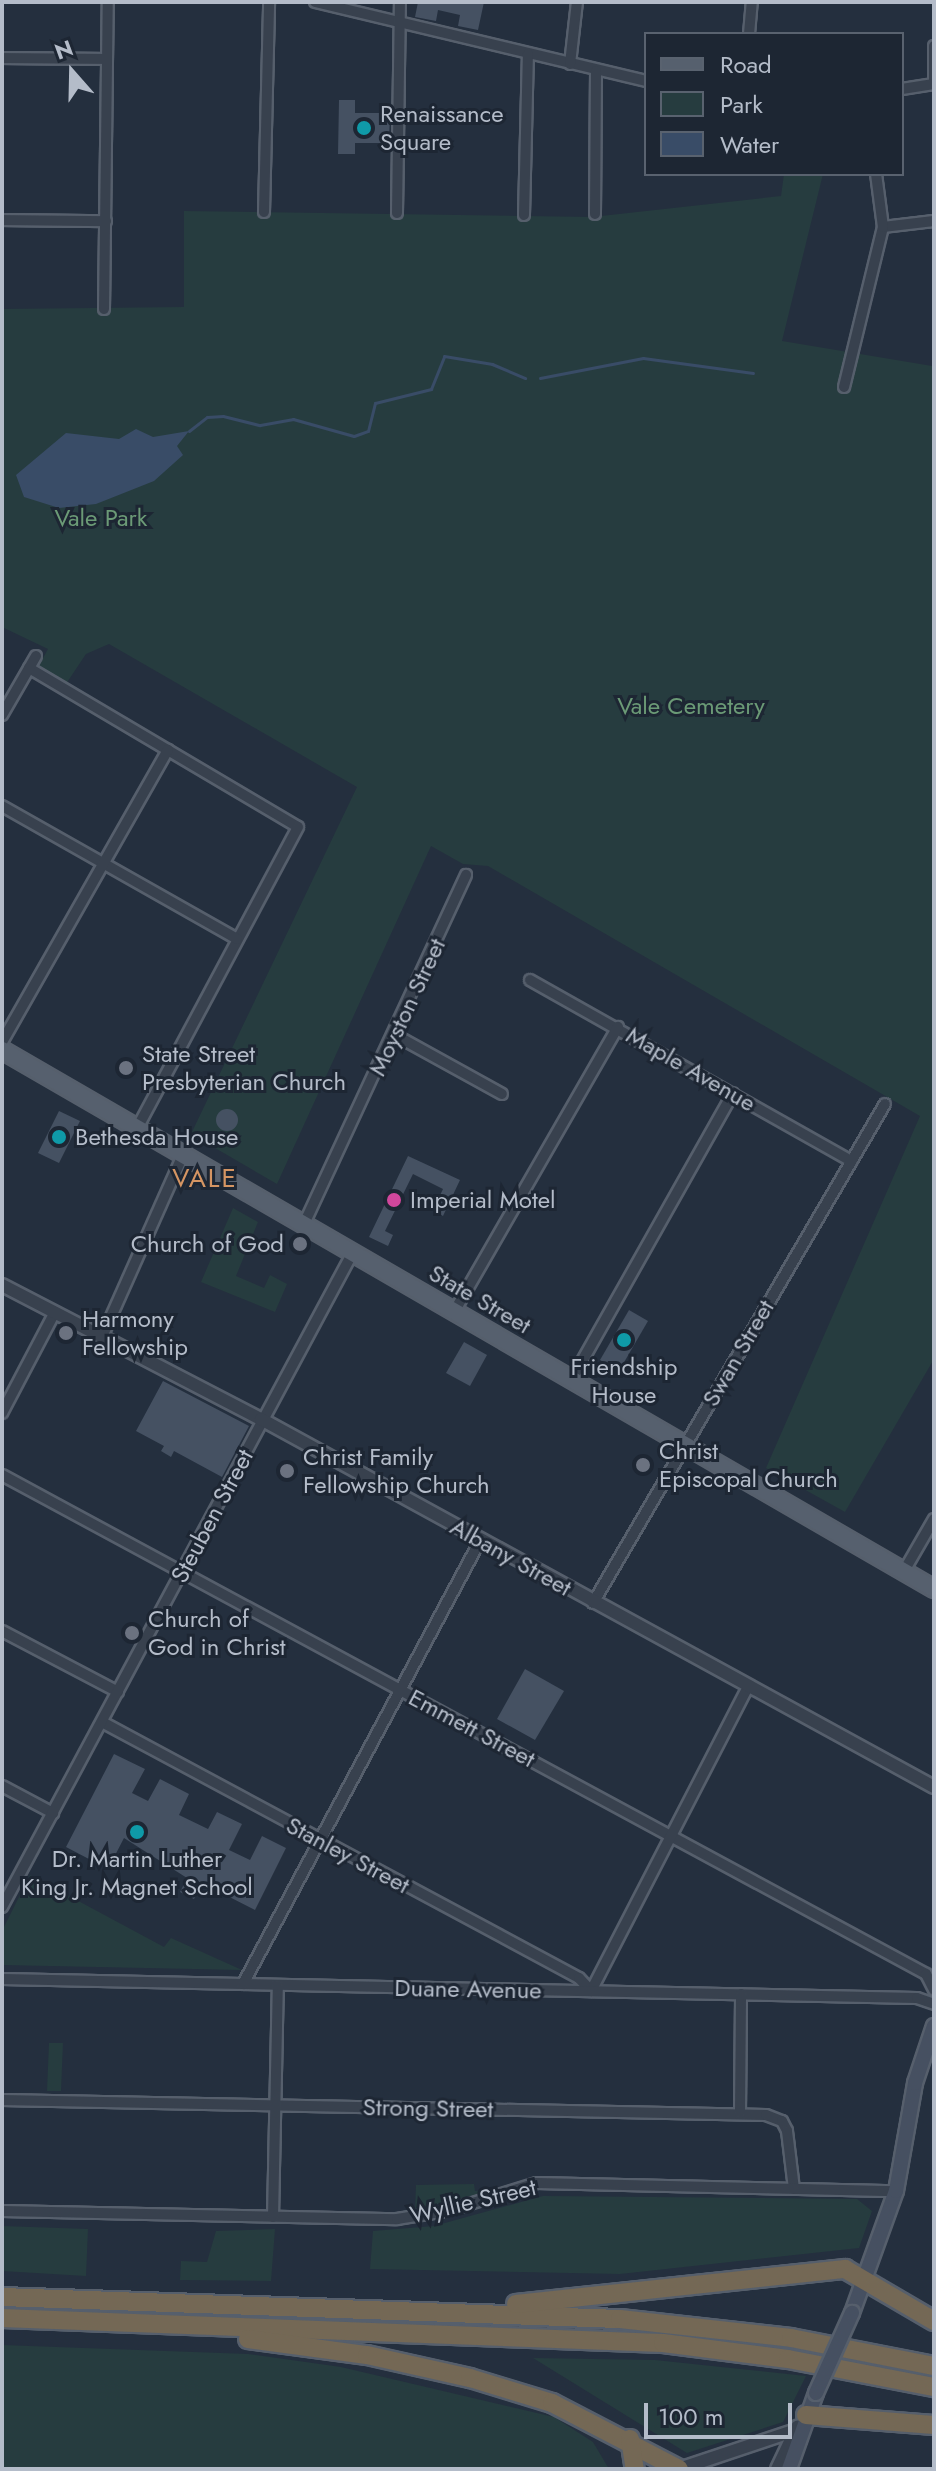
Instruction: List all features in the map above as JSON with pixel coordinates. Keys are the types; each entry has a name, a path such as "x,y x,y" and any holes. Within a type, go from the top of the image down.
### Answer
{"highway":[{"path":"313,2309 583,2301 832,2268 858,2271 876,2292 934,2321"},
{"path":"2,2297 665,2323 825,2343 934,2366"},
{"path":"2,2318 663,2343 822,2364 934,2387"},
{"path":"138,2325 352,2352 470,2378 552,2403 630,2439 679,2469"},
{"path":"801,2422 934,2425"},
{"path":"630,2439 635,2469"}],"main road":[{"name":"State Street","path":"2,1050 934,1589"},
{"path":"789,2469 801,2422 867,2281 896,2191 915,2083 934,2026"}],"street":[{"path":"104,309 108,2"},
{"path":"264,212 269,2"},
{"path":"315,2 644,81"},
{"path":"397,213 396,21 400,2"},
{"path":"570,64 577,2"},
{"path":"749,32 752,2"},
{"path":"904,89 934,82 934,46"},
{"path":"524,215 528,54"},
{"path":"2,58 107,59"},
{"path":"595,214 596,71"},
{"path":"844,387 883,227 876,176"},
{"path":"2,220 106,221"},
{"path":"883,227 934,221"},
{"path":"2,715 36,656"},
{"path":"29,668 298,827 137,1128"},
{"path":"2,1042 168,750"},
{"path":"2,806 237,939"},
{"name":"Moyston Street","path":"304,1224 395,1035 466,875"},
{"name":"Maple Avenue","path":"530,980 851,1161"},
{"path":"454,1312 618,1027"},
{"path":"395,1035 502,1094"},
{"path":"572,1379 733,1093"},
{"name":"Swan Street","path":"593,1603 885,1104"},
{"path":"102,1337 183,1155"},
{"name":"Steuben Street","path":"2,1907 353,1252"},
{"name":"Albany Street","path":"2,1285 261,1419 934,1787"},
{"path":"2,1413 55,1312"},
{"name":"Emmett Street","path":"2,1475 672,1834 926,1974 934,1990"},
{"path":"904,1571 934,1519"},
{"path":"243,1984 481,1539"},
{"path":"2,1631 118,1692"},
{"path":"591,1991 749,1685"},
{"name":"Stanley Street","path":"102,1722 579,1978 591,1991"},
{"path":"2,1786 53,1813"},
{"name":"Duane Avenue","path":"2,1979 917,1998 934,2004"},
{"path":"273,2217 278,1985"},
{"path":"740,2113 741,1994"},
{"name":"Strong Street","path":"2,2100 740,2113 782,2121 794,2189"},
{"name":"Wyllie Street","path":"2,2211 397,2219 447,2211 537,2183 896,2191"},
{"path":"679,2469 801,2422"},
{"path":"777,2469 801,2422"}],"green space":[{"path":"784,176 823,176 782,341 932,366 934,385 934,1359 845,1512 766,1468 920,1116 488,866 463,864 431,846 277,1184 191,1134 357,787 109,644 86,654 66,684 37,669 48,649 2,627 2,309 184,307 184,211 592,217 781,196"},
{"path":"233,1208 258,1222 236,1276 264,1288 270,1275 287,1284 275,1312 201,1282"},
{"path":"30,1875 164,1947 171,1938 242,1970 2,1965 2,1931"},
{"path":"49,2043 63,2043 61,2091 47,2091"},
{"path":"474,2184 475,2191 497,2189 415,2210 416,2185"},
{"path":"543,2196 857,2199 872,2211 859,2248 620,2274 370,2269 373,2231 434,2226"},
{"path":"2,2226 88,2229 86,2276 2,2271"},
{"path":"275,2229 271,2281 180,2280 181,2261 207,2262 216,2231"},
{"path":"2,2345 248,2354 341,2367 554,2417 593,2442 609,2469 2,2469"},
{"path":"533,2358 655,2360 806,2376 783,2422 687,2453"}],"water":[{"path":"136,429 153,437 189,431 177,446 183,455 154,481 96,504 59,508 24,497 16,475 66,433 119,439"}],"building":[{"name":"Renaissance Square","path":"418,2 484,2 478,30 458,26 460,15 438,10 436,21 415,17"},
{"name":"Renaissance Square","path":"339,100 355,100 355,113 390,113 389,143 355,143 355,154 338,154"},
{"path":"227,1109 235,1112 238,1120 235,1128 227,1131 219,1128 216,1120 219,1112"},
{"name":"Bethesda House","path":"59,1111 80,1121 59,1163 38,1153"},
{"name":"Imperial Motel","path":"408,1156 460,1180 443,1216 433,1210 443,1189 413,1174 385,1231 393,1235 388,1246 369,1237"},
{"name":"Friendship House","path":"629,1310 648,1321 619,1371 600,1360"},
{"path":"464,1342 487,1355 470,1386 446,1373"},
{"path":"163,1381 249,1426 222,1477 174,1451 171,1457 161,1451 164,1446 136,1431"},
{"path":"525,1669 564,1691 535,1740 497,1719"},
{"name":"Dr. Martin Luther King Jr. Magnet School","path":"114,1754 145,1769 132,1793 148,1801 160,1779 189,1794 179,1815 208,1829 217,1812 242,1824 229,1850 250,1860 262,1836 286,1848 255,1910 202,1883 194,1899 180,1892 187,1878 124,1838 108,1869 66,1847"}],"waterway":[{"path":"189,431 207,417 223,416 260,425 293,419 354,436 368,431 375,403 431,389 444,356 492,364 525,378"},
{"path":"540,378 643,358 753,373"}],"place":[{"name":"Renaissance Square","path":"364,128"},
{"name":"State Street Presbyterian Church","path":"126,1068"},
{"name":"Bethesda House","path":"59,1137"},
{"name":"Imperial Motel","path":"394,1200"},
{"name":"Church of God","path":"300,1244"},
{"name":"Harmony Fellowship","path":"66,1333"},
{"name":"Friendship House","path":"624,1340"},
{"name":"Christ Episcopal Church","path":"643,1465"},
{"name":"Christ Family Fellowship Church","path":"287,1471"},
{"name":"Church of God in Christ","path":"132,1633"},
{"name":"Dr. Martin Luther King Jr. Magnet School","path":"137,1832"}],"district":[{"name":"VALE","path":"205,1179"}],"park label":[{"name":"Vale Park","path":"101,518"},
{"name":"Vale Cemetery","path":"691,706"}]}
